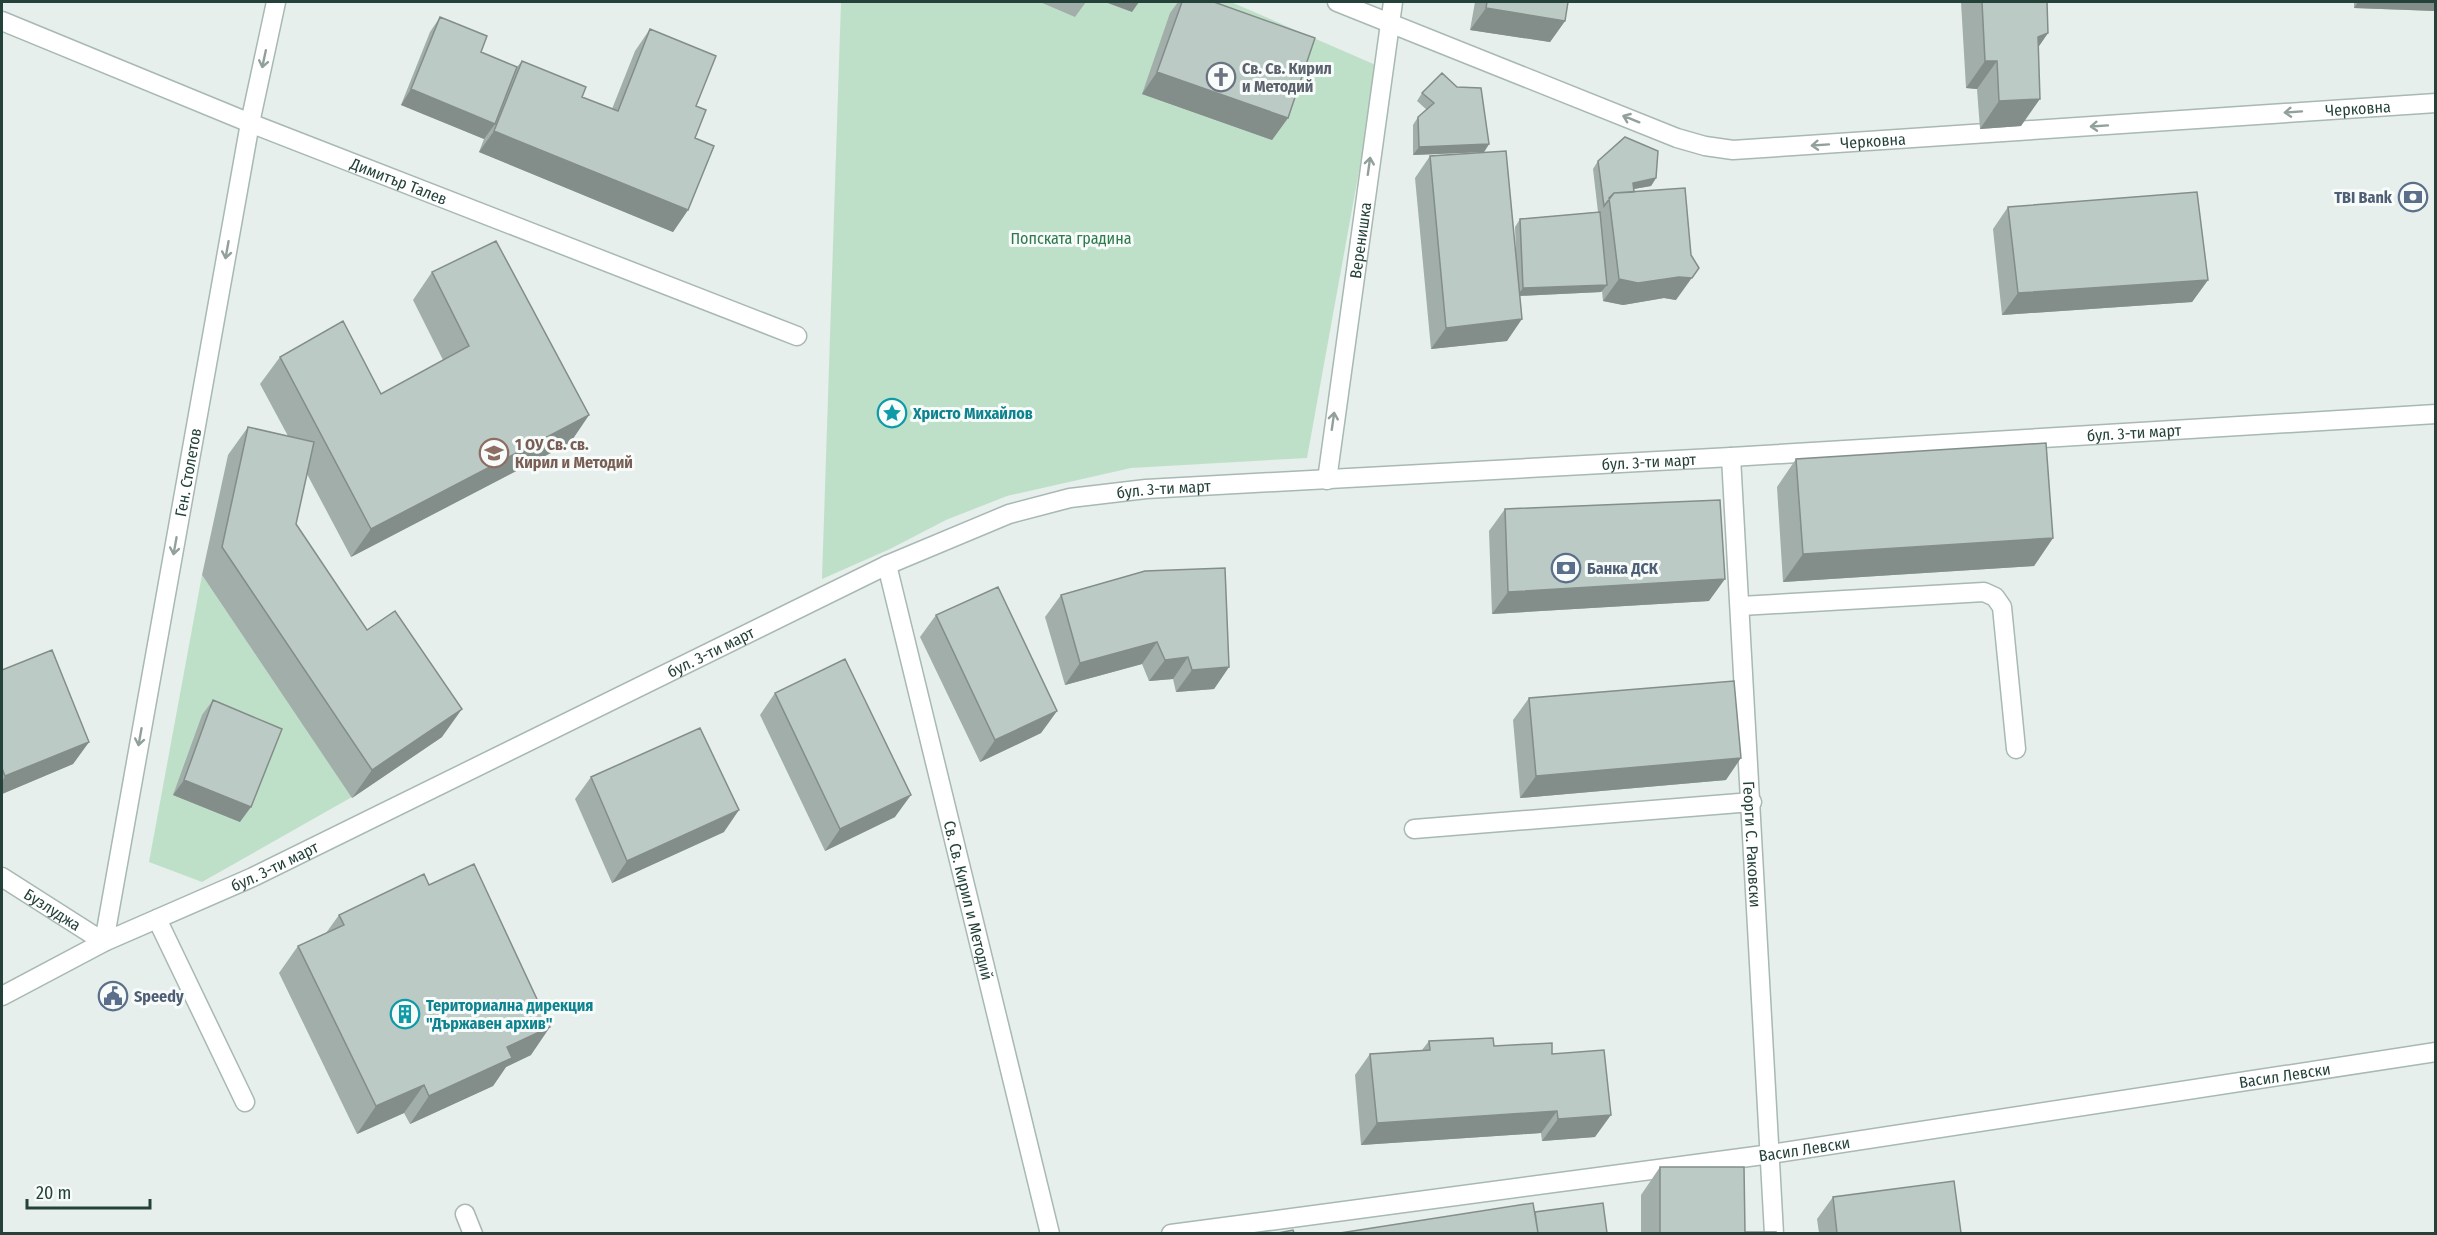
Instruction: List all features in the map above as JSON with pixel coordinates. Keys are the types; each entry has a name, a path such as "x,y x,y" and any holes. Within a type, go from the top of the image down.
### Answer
{"street":[{"name":"Ген. Столетов","path":"104,942 250,123 276,2"},
{"name":"Черковна","path":"1338,2 1677,138 1705,146 1734,150 2436,103"},
{"name":"Веренишка","path":"1327,480 1393,2"},
{"name":"Димитър Талев","path":"2,21 250,123 797,336"},
{"name":"бул. 3-ти март","path":"2,996 104,942 264,872 887,565 1009,514 1070,498 1146,489 1731,457 2436,414"},
{"name":"Георги С. Раковски","path":"1731,457 1752,802 1774,1233"},
{"name":"Св. Св. Кирил и Методий","path":"887,565 1050,1233"},
{"path":"1741,606 1984,592 1995,597 2002,608 2016,749"},
{"path":"1414,829 1752,802"},
{"name":"Бузлуджа","path":"2,877 104,942"},
{"path":"157,919 245,1102"},
{"name":"Васил Левски","path":"1171,1233 1771,1154 2436,1052"},
{"path":"465,1214 473,1233"}],"green space":[{"name":"Попската градина","path":"841,2 1231,2 1378,66 1307,458 1131,468 1007,496 946,520 890,549 822,579"},
{"path":"202,575 352,797 202,882 149,862"}],"building":[{"name":"Св. Св. Кирил и Методий","path":"1182,2 1214,2 1315,38 1288,118 1157,72"},
{"path":"1487,2 1568,2 1565,21 1486,8"},
{"path":"1982,2 2047,2 2048,33 2038,37 2040,99 1999,101 1997,61 1985,61"},
{"path":"440,17 487,36 481,52 517,67 495,124 411,89"},
{"path":"650,29 716,56 696,106 706,110 695,138 714,146 688,210 494,131 522,61 586,87 582,97 618,111"},
{"path":"1442,73 1457,87 1481,88 1489,144 1419,147 1418,117 1434,103 1422,93"},
{"path":"1625,137 1658,151 1656,178 1633,183 1634,192 1614,193 1604,206 1598,161"},
{"path":"1506,151 1522,319 1446,328 1430,156"},
{"path":"1685,188 1691,255 1699,268 1692,278 1679,277 1638,283 1619,279 1609,198 1614,193"},
{"path":"2197,192 2208,280 2018,293 2008,207"},
{"path":"1600,212 1607,285 1523,288 1520,219"},
{"path":"496,241 589,415 371,529 280,357 343,321 381,394 469,346 432,272"},
{"path":"248,427 314,442 296,524 367,630 395,611 462,709 372,770 222,547"},
{"path":"2046,443 2053,538 1803,554 1796,459"},
{"path":"1720,500 1725,579 1508,592 1505,509"},
{"path":"1225,568 1229,667 1192,670 1188,657 1165,660 1157,642 1080,663 1061,595 1145,571"},
{"path":"998,587 1057,711 995,740 936,615"},
{"path":"52,650 89,742 5,776 2,768 2,670"},
{"path":"845,659 911,795 840,829 775,693"},
{"path":"1734,681 1741,758 1536,776 1529,698"},
{"path":"213,700 282,729 251,807 184,780"},
{"path":"700,728 739,810 627,861 591,777"},
{"name":"Териториална дирекция \"Държавен архив\"","path":"474,864 550,1027 507,1047 512,1058 429,1096 424,1085 376,1106 298,946 344,925 339,915 424,874 429,885"},
{"path":"1493,1038 1494,1046 1552,1043 1552,1054 1604,1050 1611,1115 1558,1119 1557,1111 1377,1123 1370,1054 1430,1050 1429,1041"},
{"path":"1660,1167 1744,1167 1745,1232 1776,1233 1660,1233"},
{"path":"1954,1181 1961,1233 1837,1233 1833,1197"},
{"path":"1533,1203 1538,1233 1340,1233"},
{"path":"1603,1203 1607,1233 1538,1233 1535,1212"},
{"path":"1293,1230 1294,1233 1278,1233"}],"place":[{"name":"Св. Св. Кирил и Методий","path":"1221,77"},
{"name":"TBI Bank","path":"2413,197"},
{"name":"Христо Михайлов","path":"892,413"},
{"name":"1 ОУ Св. св. Кирил и Методий","path":"494,453"},
{"name":"Банка ДСК","path":"1566,568"},
{"name":"Speedy","path":"113,996"},
{"name":"Териториална дирекция \"Държавен архив\"","path":"405,1014"}]}
